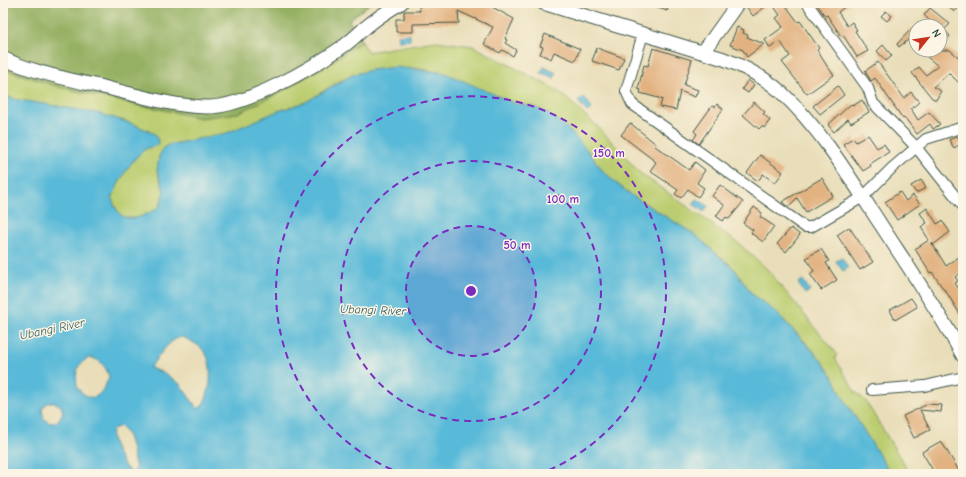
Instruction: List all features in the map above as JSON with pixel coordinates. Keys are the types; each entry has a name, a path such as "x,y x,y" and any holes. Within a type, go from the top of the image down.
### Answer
{"main road":[{"path":"3,58 11,62 48,73 157,100 207,107 227,105 245,100 325,58 347,44 366,26 401,3"},
{"path":"543,3 704,52 744,67 762,77 780,92 800,111 863,197 942,320 963,356"},
{"path":"704,52 738,3"}],"street":[{"path":"807,3 868,88 873,102 916,147 963,206"},
{"path":"643,34 626,91 632,104 649,118 800,225 811,227 863,197 892,168 926,139 963,127"},
{"path":"872,390 925,386 963,377"}],"green space":[{"path":"3,3 371,3 349,20 362,41 327,65 275,95 238,113 200,118 63,88 3,69"},
{"path":"362,41 367,52 436,41 473,46 557,90 598,127 640,173 737,242 766,268 837,354 835,358 855,392 865,400 910,474 891,474 841,394 835,380 814,351 777,313 752,294 735,269 694,234 631,195 616,183 603,171 587,150 534,107 514,103 444,73 415,68 370,70 339,81 306,102 278,111 227,133 168,145 163,148 159,157 157,171 164,191 160,206 143,216 130,219 120,214 114,203 113,196 122,177 139,154 146,149 159,144 153,135 139,126 119,119 70,108 14,99 3,95 3,69 63,88 144,107 238,113 275,95 327,65"}],"water":[{"path":"410,34 410,40 398,41 398,35"},
{"name":"Ubangi River","path":"395,67 445,73 514,103 534,107 547,113 567,128 587,150 603,171 616,183 631,195 694,234 735,270 752,294 777,313 822,361 891,474 3,474 3,95 14,99 98,113 133,124 155,134 159,144 146,149 139,154 122,177 113,196 114,205 121,215 126,218 132,218 144,215 160,206 164,191 157,171 159,157 163,148 168,145 227,133 278,111 306,102 352,75 370,70","holes":["182,337 199,346 207,355 210,371 209,388 204,403 200,408 197,408 180,384 164,373 150,368 164,349 177,338","93,358 99,361 109,377 103,389 96,396 87,396 77,387 77,370 84,360","54,402 61,406 63,413 57,422 50,423 44,419 42,409 47,403","120,426 127,434 136,468 133,473 125,466 118,454 113,440 112,430"]},
{"path":"544,67 556,73 554,78 541,73"},
{"path":"584,97 592,108 587,112 578,101"},
{"path":"697,199 708,206 704,212 693,204"},
{"path":"842,258 848,268 843,271 836,261"},
{"path":"803,280 810,291 805,294 798,283"}],"building":[{"path":"485,3 514,19 505,39 507,40 505,43 516,50 513,56 502,50 500,53 484,44 493,27 458,11 459,23 413,24 413,32 396,32 396,19 404,19 404,11 420,11 419,6"},
{"path":"645,3 669,3 667,11"},
{"path":"751,3 770,3 753,16 746,6"},
{"path":"781,3 784,3 798,22 800,21 819,48 817,50 834,75 807,94 782,62 790,56 780,41 770,48 765,40 783,27 776,18 780,15 775,8"},
{"path":"816,3 850,3 838,12 847,26 852,22 857,30 855,31 868,51 857,57 843,35 841,36 827,15 825,16"},
{"path":"946,3 963,3 963,4 954,12"},
{"path":"930,8 942,18 927,18 924,15"},
{"path":"886,11 892,16 887,21 881,16"},
{"path":"737,27 744,30 743,33 748,35 747,37 764,44 747,57 743,50 730,45"},
{"path":"908,32 908,40 899,47 897,44"},
{"path":"545,34 580,49 575,61 554,52 551,59 540,54 543,47 540,46"},
{"path":"883,45 892,56 886,61 877,51"},
{"path":"597,48 624,58 619,70 592,61"},
{"path":"653,48 692,60 684,85 698,90 695,97 680,91 676,110 660,107 662,99 640,93 641,90 638,89 644,65 648,66"},
{"path":"948,50 950,50 963,61 963,87 949,73 933,87 941,91 936,100 932,98 912,73 919,67 926,75 938,66 928,58 948,58"},
{"path":"878,62 904,98 911,92 919,102 911,109 918,120 929,112 940,124 933,129 930,124 917,134 905,118 903,119 875,78 871,81 865,71"},
{"path":"748,80 754,85 748,93 742,89"},
{"path":"838,86 844,95 820,114 813,106"},
{"path":"862,100 869,112 851,123 848,119 834,132 828,125 851,104 853,106"},
{"path":"754,102 765,112 763,114 770,120 764,128 762,126 759,129 743,115"},
{"path":"717,104 723,109 699,144 693,140 697,134 694,131 712,106 715,107"},
{"path":"630,123 656,144 655,146 689,170 695,162 705,170 697,183 704,188 698,197 688,189 681,198 675,194 678,190 650,171 656,162 621,135"},
{"path":"868,135 877,148 884,144 889,152 870,164 871,166 863,171 843,144 853,138 856,142"},
{"path":"957,136 962,143 954,148 949,140"},
{"path":"760,155 783,172 775,183 763,174 758,181 747,173"},
{"path":"822,178 833,196 806,212 797,198 788,207 782,202"},
{"path":"921,180 926,188 916,193 911,186"},
{"path":"720,185 743,202 729,219 726,217 723,221 716,216 724,205 712,196"},
{"path":"900,192 906,201 913,195 920,204 897,220 885,202"},
{"path":"754,207 762,213 760,217 774,226 763,242 751,233 753,230 743,223"},
{"path":"927,208 937,224 942,221 950,232 933,245 946,266 963,254 963,272 955,277 958,281 955,283 963,295 963,319 945,290 932,272 930,273 915,249 929,240 921,227 927,223 920,213"},
{"path":"849,227 873,262 860,270 837,235"},
{"path":"791,228 800,235 786,252 777,244"},
{"path":"821,249 829,261 826,263 837,280 821,290 810,274 814,271 806,258"},
{"path":"911,298 917,307 895,320 890,310"},
{"path":"928,404 942,405 941,412 920,410 930,430 914,438 903,416"},
{"path":"941,441 961,474 935,474 922,452"}]}
